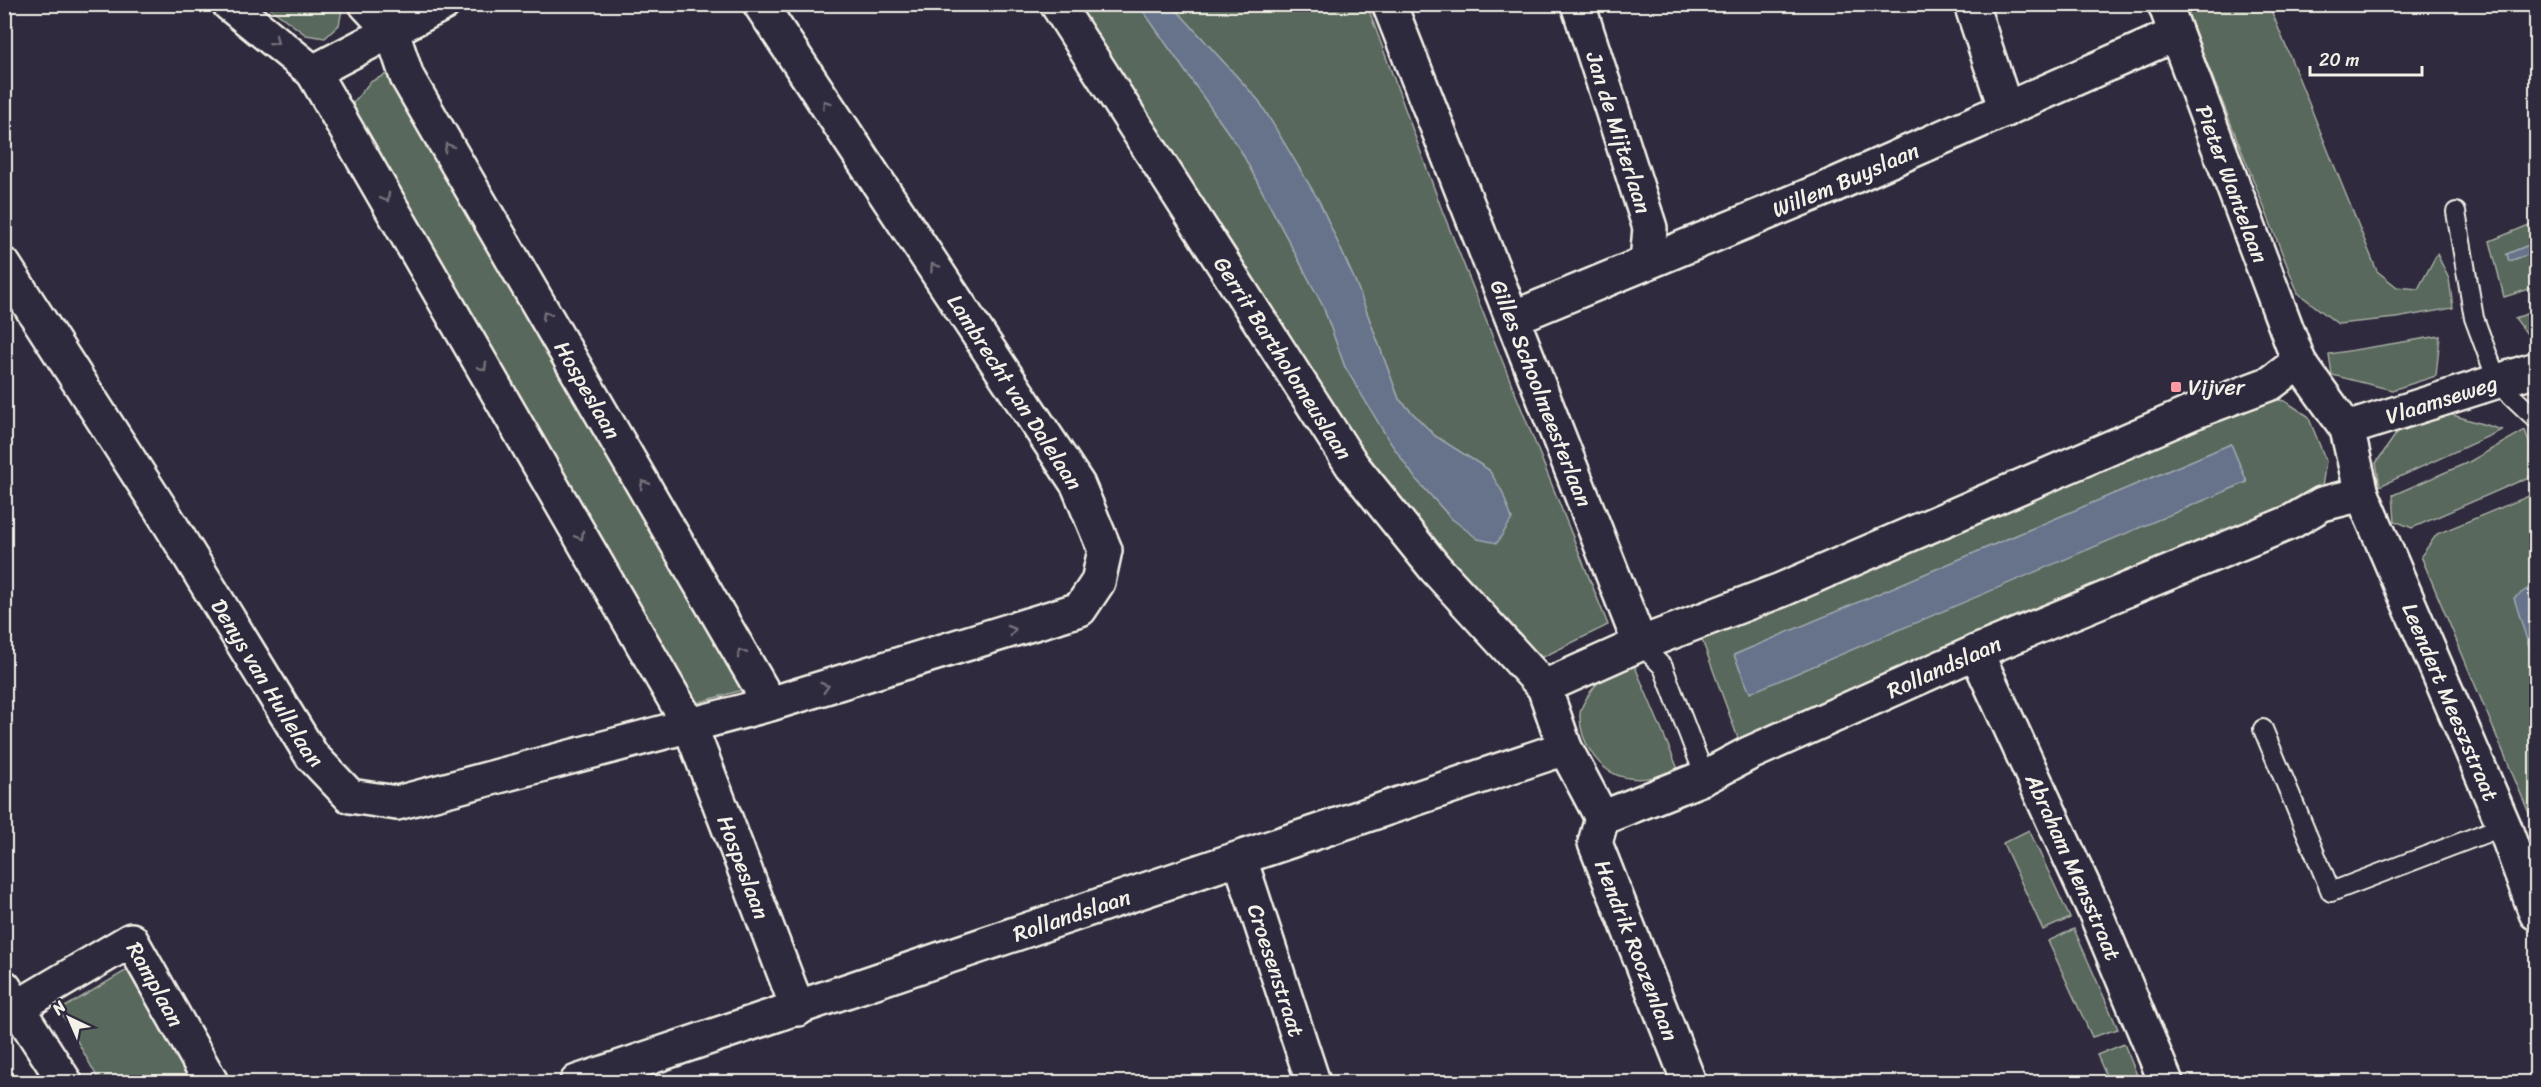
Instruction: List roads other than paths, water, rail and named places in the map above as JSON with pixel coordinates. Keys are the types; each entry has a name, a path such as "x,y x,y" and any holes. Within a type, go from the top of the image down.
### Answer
{"street":[{"name":"Hospeslaan","path":"229,4 313,72 690,726 798,1009"},
{"name":"Hospeslaan","path":"366,4 392,32 407,77 770,704"},
{"path":"313,72 443,4"},
{"name":"Lambrecht van Dalelaan","path":"760,4 1078,485 1105,550 1098,582 1080,609 770,704"},
{"name":"Gerrit Bartholomeuslaan","path":"1057,4 1352,465 1435,568 1544,687"},
{"name":"Gilles Schoolmeesterlaan","path":"1389,4 1640,644"},
{"name":"Jan de Mijterlaan","path":"1578,4 1650,228 1647,262"},
{"path":"1971,4 2006,110"},
{"name":"Willem Buyslaan","path":"1513,318 2006,110 2171,19"},
{"name":"Pieter Wantelaan","path":"2171,19 2299,362"},
{"name":"Denys van Hullelaan","path":"4,265 167,519 312,756 350,796 397,803 690,726"},
{"path":"1602,818 1565,748 1544,687 1640,644 1781,590 2191,413 2271,383 2299,362 2347,429 2362,494"},
{"name":"Vlaamseweg","path":"2347,429 2498,383 2536,369"},
{"name":"Rollandslaan","path":"1602,818 1705,777 1748,754 1976,652 2291,522 2322,504 2362,494"},
{"name":"Leendert Meeszstraat","path":"2362,494 2504,826 2536,914"},
{"name":"Abraham Mensstraat","path":"1976,652 2096,914 2166,1083"},
{"path":"690,726 770,704"},
{"name":"Rollandslaan","path":"578,1083 639,1073 798,1009 1565,748"},
{"name":"Hendrik Roozenlaan","path":"1602,818 1595,843 1689,1083"},
{"name":"Croesenstraat","path":"1240,859 1312,1083"},
{"name":"Ramplaan","path":"65,1083 8,1004 130,940 211,1083"}],"lane":[{"path":"2456,212 2474,318 2498,383 2536,419"},
{"name":"Gilles Schoolmeesterlaan","path":"1640,644 1663,667 1705,777"},
{"path":"2263,729 2331,892 2504,826"}],"water":[{"path":"1139,5 1172,5 1259,101 1319,201 1356,283 1399,399 1435,436 1489,470 1502,491 1512,519 1497,543 1478,539 1452,519 1415,478 1388,439 1345,367 1323,306 1241,151"},
{"path":"2536,242 2536,252 2509,261 2507,254"},
{"path":"2231,444 2247,482 1750,693 1734,655"},
{"path":"2536,583 2536,670 2514,598"}],"place":[{"name":"Vijver","path":"2176,387"}]}
